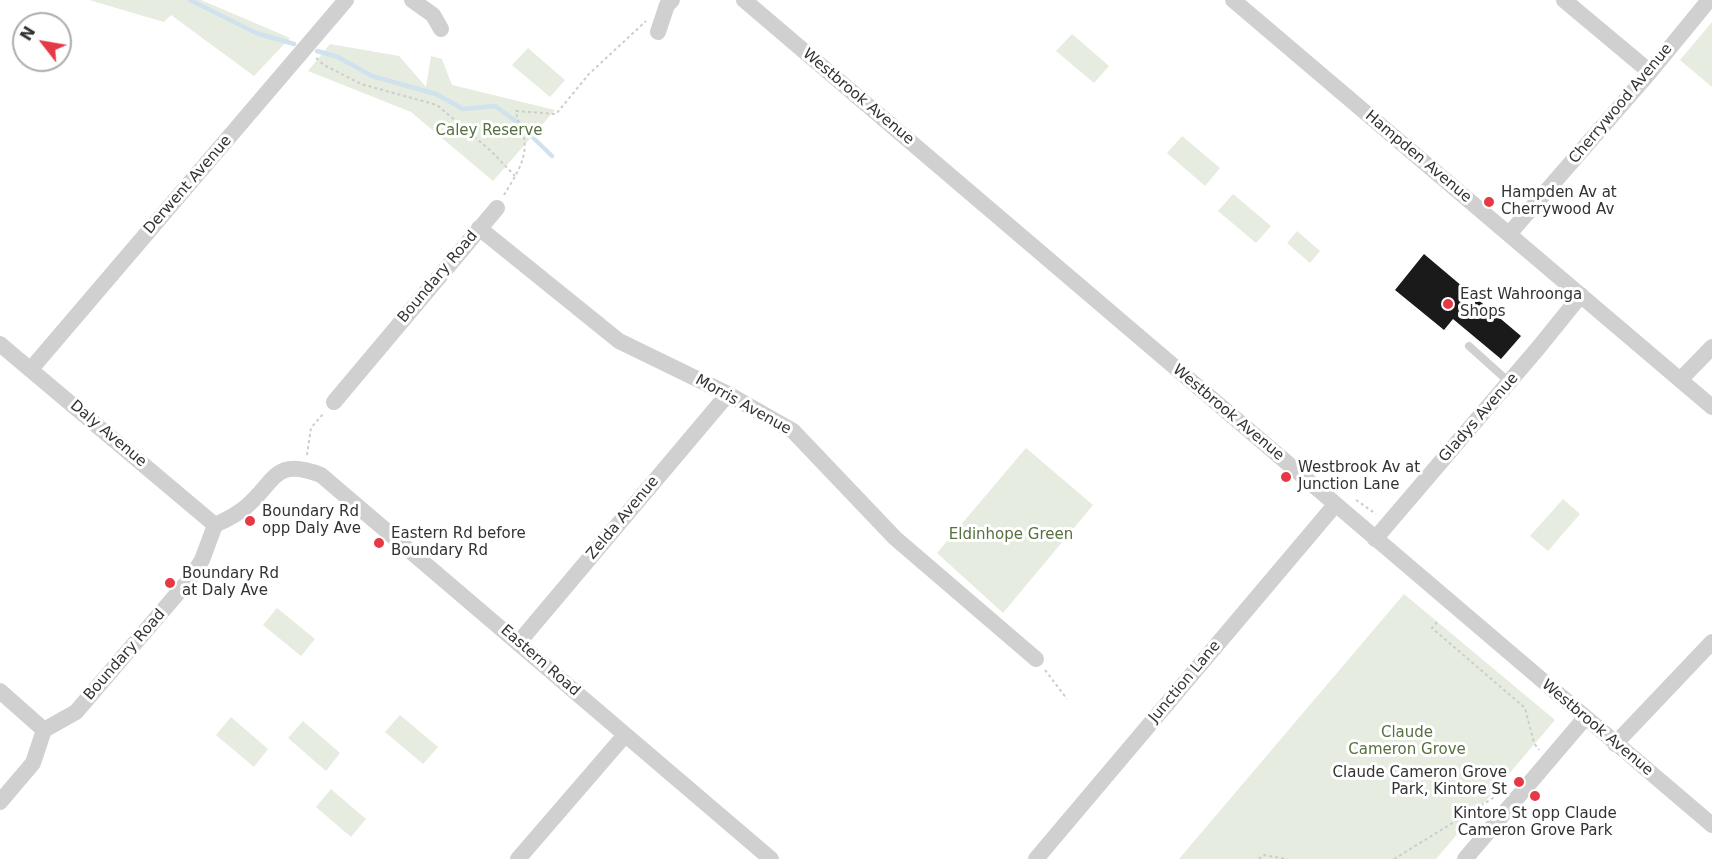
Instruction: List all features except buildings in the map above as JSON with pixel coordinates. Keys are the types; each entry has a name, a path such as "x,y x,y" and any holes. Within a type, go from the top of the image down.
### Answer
{"street":[{"name":"Derwent Avenue","path":"31,369 346,0"},
{"path":"412,0 433,15 441,28"},
{"name":"Westbrook Avenue","path":"744,0 1712,825"},
{"name":"Hampden Avenue","path":"1233,0 1712,407"},
{"path":"1564,0 1650,72"},
{"name":"Cherrywood Avenue","path":"1509,234 1650,72 1709,0"},
{"path":"658,32 670,3"},
{"name":"Boundary Road","path":"333,402 496,208"},
{"name":"Morris Avenue","path":"479,228 619,341 728,394 793,431 895,538 1036,659"},
{"name":"Gladys Avenue","path":"1375,538 1581,295"},
{"name":"Daly Avenue","path":"0,344 215,525"},
{"path":"1680,380 1712,347"},
{"name":"Zelda Avenue","path":"519,642 728,394"},
{"path":"215,525 248,506 272,478 289,469 305,469"},
{"name":"Eastern Road","path":"305,469 321,475 771,859"},
{"name":"Junction Lane","path":"1036,859 1335,505"},
{"name":"Boundary Road","path":"44,730 76,711 189,580 202,560 215,525"},
{"path":"1615,744 1712,642"},
{"path":"0,691 44,730 33,763 0,802"},
{"path":"1465,859 1585,718"},
{"path":"518,859 625,735"}],"lane":[{"path":"1469,346 1509,382"}],"path":[{"path":"496,208 515,176 525,153 524,136 517,122 516,111 556,114 589,74 638,27 670,3"},
{"path":"304,49 324,64 361,84 437,105 515,176"},
{"path":"463,127 502,126 524,136"},
{"path":"305,469 311,428 333,402"},
{"path":"1437,622 1432,628 1525,708 1533,743 1540,748 1531,781"},
{"path":"1036,659 1067,699"},
{"path":"1394,859 1501,793"},
{"path":"1259,859 1263,855 1287,859"}],"green space":[{"path":"89,0 201,0 290,38 254,76 171,15 164,22"},
{"path":"1712,22 1712,87 1680,60"},
{"path":"1072,34 1109,66 1094,83 1056,51"},
{"name":"Caley Reserve","path":"330,44 399,56 426,87 431,56 442,59 452,85 555,110 493,181 411,112 308,71"},
{"path":"528,48 565,80 550,97 512,65"},
{"path":"1182,136 1220,168 1205,186 1167,153"},
{"path":"1233,194 1271,226 1256,243 1218,211"},
{"path":"1297,231 1320,251 1310,263 1287,243"},
{"name":"Eldinhope Green","path":"1026,448 1093,505 1003,613 937,553"},
{"path":"1563,499 1580,514 1548,551 1530,536"},
{"name":"Claude Cameron Grove","path":"1404,594 1555,720 1436,859 1179,859"},
{"path":"277,608 315,639 301,656 263,625"},
{"path":"400,715 438,747 423,764 385,732"},
{"path":"231,717 268,749 254,767 216,735"},
{"path":"303,721 340,753 326,771 288,738"},
{"path":"331,789 366,819 351,837 316,807"}],"waterway":[{"path":"190,0 256,33 294,44"},
{"path":"317,51 338,57 372,76 436,94 463,109 495,106 517,122 552,156"}],"place":[{"name":"Hampden Av at Cherrywood Av","path":"1489,202"},
{"name":"East Wahroonga Shops","path":"1448,304"},
{"name":"Westbrook Av at Junction Lane","path":"1286,477"},
{"name":"Boundary Rd opp Daly Ave","path":"250,521"},
{"name":"Eastern Rd before Boundary Rd","path":"379,543"},
{"name":"Boundary Rd at Daly Ave","path":"170,583"},
{"name":"Claude Cameron Grove Park, Kintore St","path":"1519,782"},
{"name":"Kintore St opp Claude Cameron Grove Park","path":"1535,796"}]}
